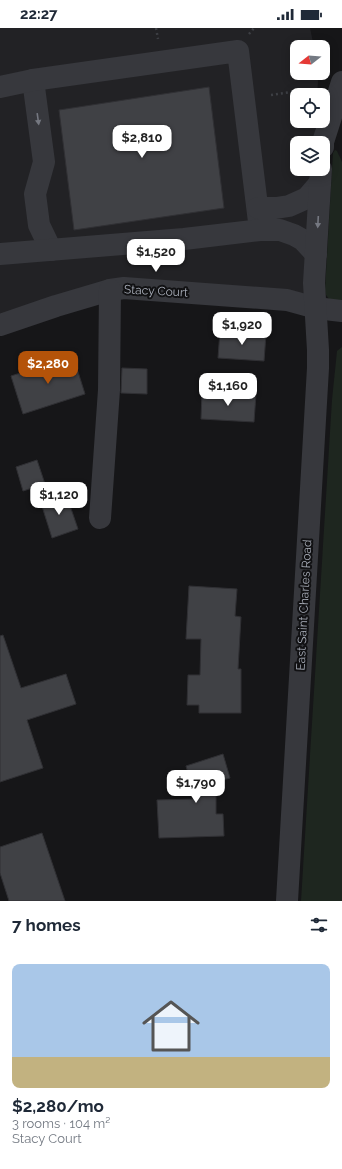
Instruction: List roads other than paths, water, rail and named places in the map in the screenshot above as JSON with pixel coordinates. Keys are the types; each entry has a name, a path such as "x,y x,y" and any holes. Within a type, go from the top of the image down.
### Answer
{"street":[{"path":"0,86 238,51 260,230"},
{"path":"33,80 44,162 35,194 39,225 51,250"},
{"path":"326,136 342,82"},
{"path":"258,208 289,206 306,198 320,176"},
{"name":"East Saint Charles Road","path":"287,901 318,368 314,283 320,176"},
{"path":"0,254 260,230 280,230 294,235 303,240 316,254"},
{"name":"Stacy Court","path":"0,325 56,306 110,290 124,288 287,300 316,308 342,311"},
{"path":"100,518 109,390 110,290"}]}
